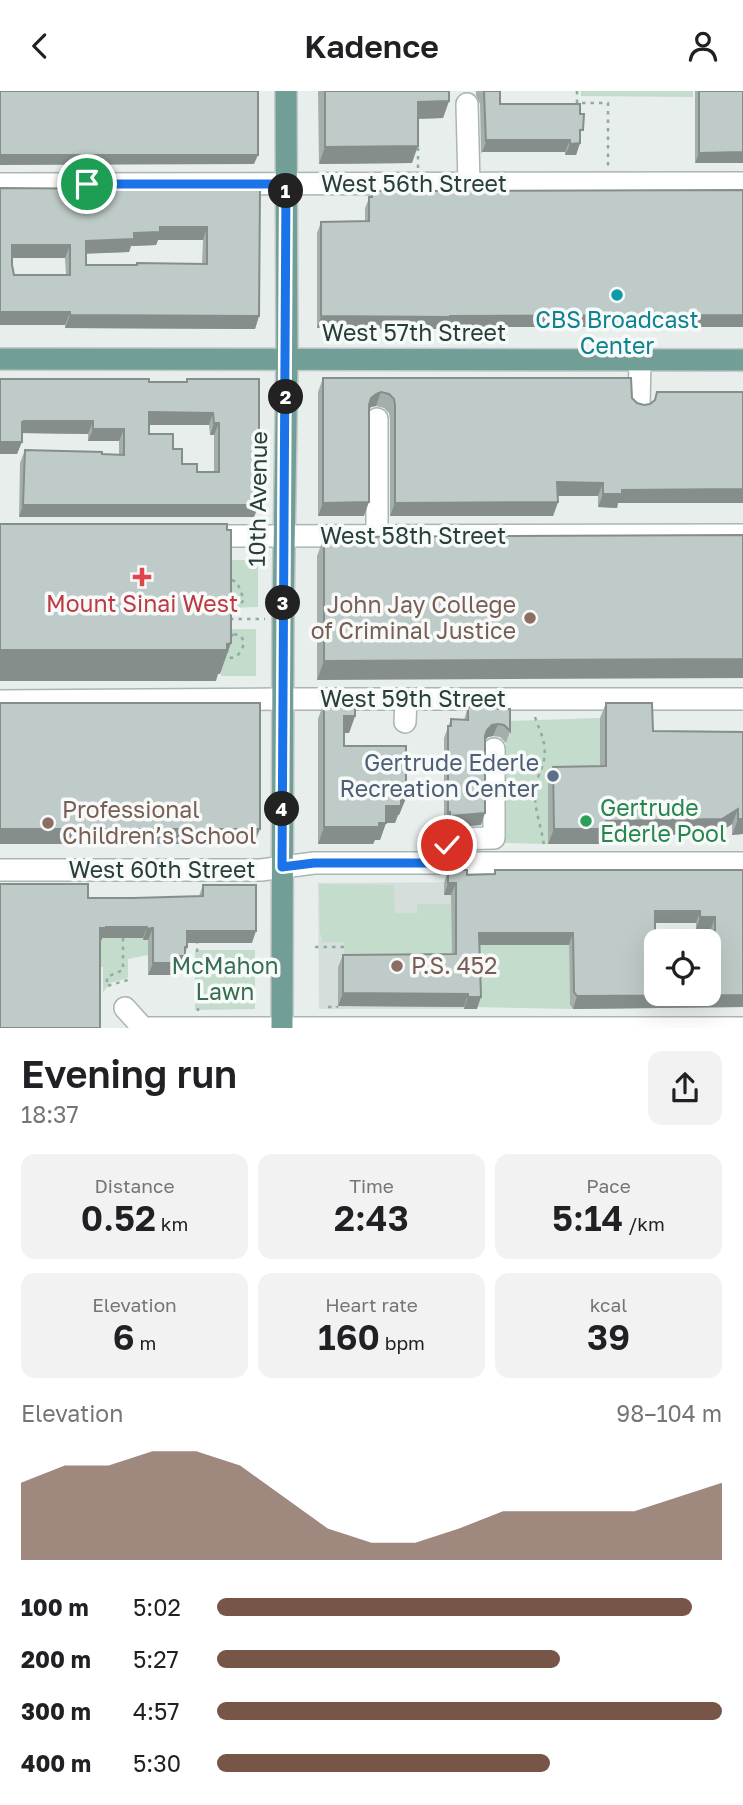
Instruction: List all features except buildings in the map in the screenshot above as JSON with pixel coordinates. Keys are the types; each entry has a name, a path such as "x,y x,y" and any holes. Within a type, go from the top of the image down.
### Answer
{"main road":[{"name":"10th Avenue","path":"282,1028 282,699 287,360 286,91"},
{"name":"West 57th Street","path":"0,359 743,360"}],"street":[{"path":"467,104 469,184"},
{"name":"West 56th Street","path":"0,184 743,183"},
{"path":"639,406 640,360"},
{"path":"377,419 377,536"},
{"name":"West 58th Street","path":"177,535 743,535"},
{"path":"405,722 406,699"},
{"name":"West 59th Street","path":"0,701 406,699 489,709 743,699"},
{"path":"446,863 444,849 452,839 494,838 495,749"},
{"name":"West 60th Street","path":"0,870 261,870 409,854 446,863 743,863"},
{"path":"125,1008 143,1028 743,1028"}],"path":[{"path":"577,91 577,103 608,103 608,169"},
{"path":"418,140 418,162"},
{"path":"232,580 237,582 244,600 238,605 230,603 226,597 227,585 232,580"},
{"path":"229,619 246,619"},
{"path":"234,634 241,635 244,642 241,651 231,658 227,653 227,643 234,634"},
{"path":"535,716 544,741 544,761 535,790 544,849"},
{"path":"123,938 123,970 107,977 107,986 128,980 128,984"},
{"path":"197,939 198,1014"},
{"path":"315,947 330,944 344,947"},
{"path":"328,1007 337,1006"}],"shaded area":[{"name":"P.S. 452","path":"490,882 475,946 476,1009 319,1009 318,883"}],"green space":[{"path":"581,91 693,91 693,97 581,96"},
{"path":"222,560 258,560 258,607 222,608"},
{"path":"221,629 256,629 256,676 221,676"},
{"path":"600,718 600,781 548,782 548,844 505,843 506,721"},
{"path":"319,884 394,885 395,913 417,913 417,904 451,904 452,967 344,967 344,942 322,942"},
{"path":"95,940 148,940 148,955 128,959 128,978 110,983 103,992 103,967 95,967"},
{"path":"475,945 569,945 570,1005 573,1009 476,1007"},
{"name":"McMahon Lawn","path":"195,950 255,950 255,1009 195,1010"}],"place":[{"name":"CBS Broadcast Center","path":"617,295"},
{"name":"Mount Sinai West","path":"142,577"},
{"name":"John Jay College of Criminal Justice","path":"530,618"},
{"name":"Gertrude Ederle Recreation Center","path":"553,776"},
{"name":"Gertrude Ederle Pool","path":"586,821"},
{"name":"Professional Children’s School","path":"48,823"},
{"name":"P.S. 452","path":"397,966"}],"route":[{"path":"87,184 286,184 282,867 314,863 446,863 444,849 447,845"}]}
